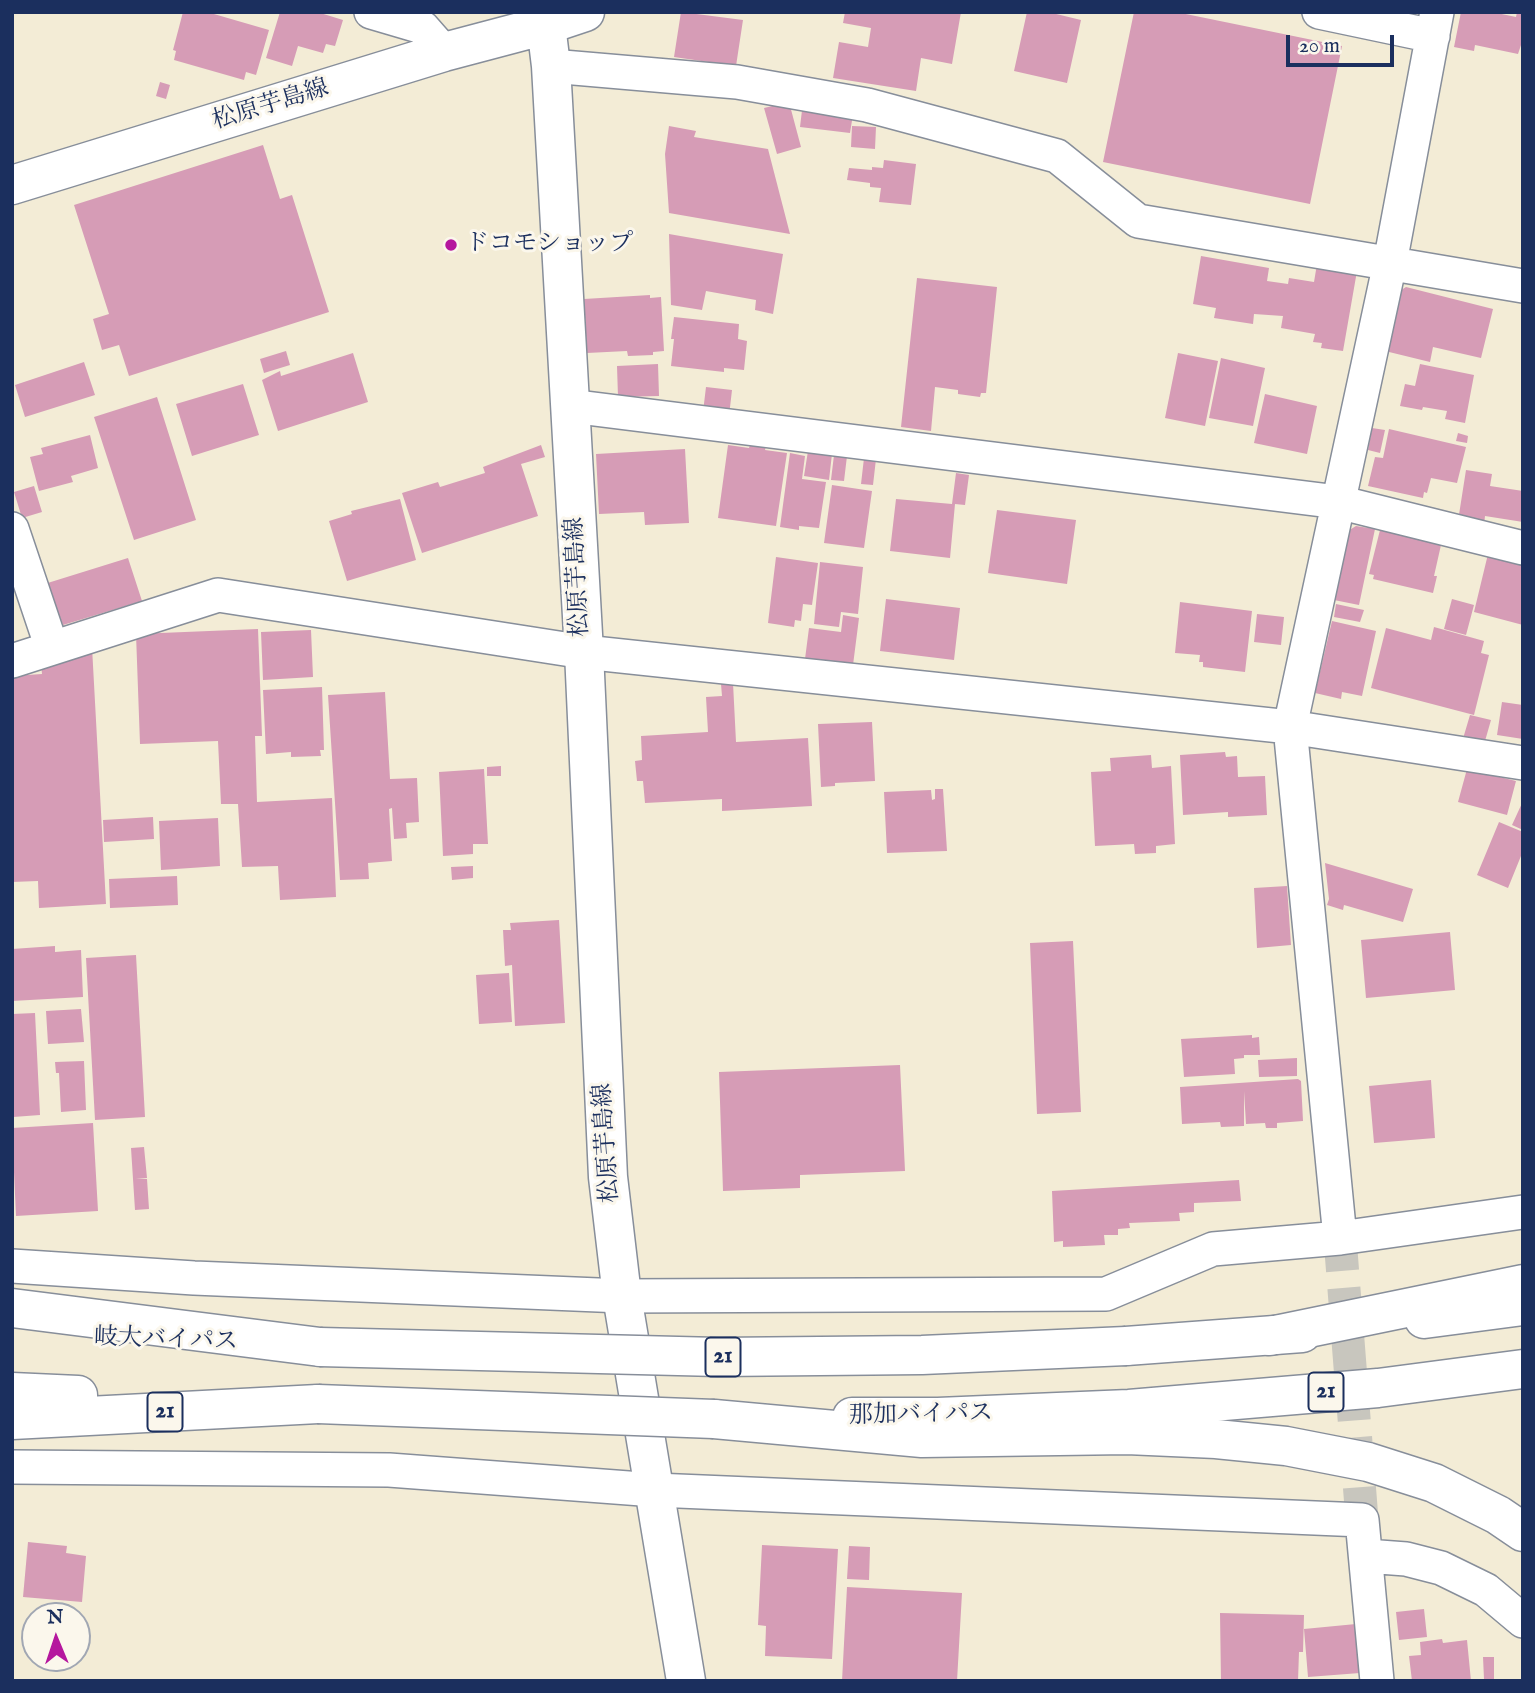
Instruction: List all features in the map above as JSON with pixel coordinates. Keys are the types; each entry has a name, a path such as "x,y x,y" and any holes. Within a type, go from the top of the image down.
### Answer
{"main road":[{"path":"546,18 585,12"},
{"name":"松原芋島線","path":"12,185 546,18 551,66 584,652 608,1177 622,1296 686,1681"},
{"path":"1270,1336 1523,1284"},
{"name":"21","path":"12,1308 320,1347 732,1357 922,1355 1126,1346 1270,1336 1523,1306"},
{"name":"岐大バイパス","path":"12,1336 320,1347"},
{"name":"21","path":"12,1392 714,1419 922,1437 1128,1422 1523,1369"},
{"name":"21","path":"12,1420 318,1404"},
{"path":"1128,1422 1216,1439 1286,1446 1368,1462 1434,1483 1498,1515 1523,1532"}],"street":[{"path":"371,12 422,27 444,52"},
{"path":"1319,12 1435,24 1390,263 1290,727 1340,1238"},
{"path":"551,66 737,82 867,105 1057,156 1139,221 1523,286"},
{"path":"570,405 1338,502 1523,548"},
{"path":"12,529 52,648"},
{"path":"12,661 218,595 584,652 1290,727 1523,763"},
{"path":"12,1266 194,1278 622,1296 1106,1294 1213,1249 1340,1238 1523,1212"},
{"path":"12,1468 389,1470 655,1490 1362,1520 1377,1681"},
{"path":"1366,1556 1406,1559 1441,1567 1486,1590 1523,1621"}],"building":[{"path":"183,12 207,12 269,30 256,75 246,72 244,80 174,60 176,51 173,50"},
{"path":"280,12 317,12 343,20 335,46 326,44 323,53 298,46 292,66 266,58"},
{"path":"681,12 743,20 736,66 674,57"},
{"path":"845,12 961,12 952,64 921,58 916,91 833,78 839,42 868,47 871,28 843,23"},
{"path":"1027,12 1048,12 1081,20 1067,83 1014,71"},
{"path":"1134,12 1176,12 1342,46 1310,204 1103,162"},
{"path":"1461,12 1492,12 1516,17 1517,12 1523,12 1523,39 1518,54 1475,45 1474,51 1454,47"},
{"path":"160,82 170,85 166,99 156,96"},
{"path":"789,102 801,147 777,154 764,108"},
{"path":"803,102 854,108 850,133 800,127"},
{"path":"669,126 696,131 694,137 768,149 790,234 669,213 665,154"},
{"path":"852,126 876,127 875,149 851,147"},
{"path":"263,145 280,199 292,195 329,312 129,376 119,345 102,350 93,319 109,314 74,205"},
{"path":"884,160 916,164 911,205 879,202 881,188 870,187 870,183 847,180 849,168 883,168"},
{"path":"669,234 783,254 773,314 755,310 756,300 706,291 702,310 671,305"},
{"path":"1201,256 1269,268 1267,281 1288,284 1289,278 1314,282 1317,264 1357,271 1343,351 1321,348 1322,343 1313,342 1315,334 1281,328 1283,316 1254,314 1253,324 1214,318 1216,308 1193,304"},
{"path":"917,278 997,287 986,393 981,393 980,397 935,387 931,431 901,427"},
{"path":"1406,287 1493,309 1481,358 1433,347 1430,362 1385,351 1398,292"},
{"path":"650,295 650,298 661,297 664,351 653,352 653,355 628,356 627,351 587,353 584,299"},
{"path":"674,317 739,324 738,339 747,341 744,370 724,368 724,372 671,366"},
{"path":"286,351 290,365 264,373 260,359"},
{"path":"353,353 368,402 278,431 262,380 280,371 281,376"},
{"path":"1178,353 1218,361 1205,426 1165,418"},
{"path":"1221,358 1265,368 1253,426 1209,418"},
{"path":"84,362 95,395 25,417 15,385"},
{"path":"658,364 659,396 618,397 617,366"},
{"path":"1420,364 1474,375 1465,423 1445,419 1447,411 1400,406 1405,384 1415,386"},
{"path":"243,384 259,435 192,456 176,404"},
{"path":"706,387 732,390 729,416 703,412"},
{"path":"1265,394 1317,406 1307,454 1254,443"},
{"path":"157,397 196,520 134,540 94,417"},
{"path":"1372,428 1385,430 1380,453 1368,450"},
{"path":"1389,429 1466,447 1457,483 1431,478 1423,498 1368,486 1375,457 1383,458"},
{"path":"1458,433 1468,436 1467,443 1456,441"},
{"path":"90,435 98,468 71,476 73,482 39,491 30,457 43,454 41,448"},
{"path":"541,445 545,457 521,464 538,516 422,553 402,493 438,482 440,487 485,473 483,467"},
{"path":"728,445 749,448 750,445 766,446 765,450 787,453 776,526 718,518"},
{"path":"685,449 689,523 645,525 644,512 599,514 596,454"},
{"path":"808,451 832,454 829,480 804,476"},
{"path":"790,453 805,456 802,479 826,482 819,528 799,526 799,530 780,527"},
{"path":"834,455 847,456 844,481 831,480"},
{"path":"864,458 876,459 873,485 861,484"},
{"path":"1466,470 1492,474 1490,486 1523,491 1523,522 1485,516 1484,525 1458,521"},
{"path":"956,473 969,475 965,505 955,504 950,558 890,551 896,499 952,504"},
{"path":"832,485 872,491 864,548 824,543"},
{"path":"34,486 42,512 22,518 14,492"},
{"path":"400,499 416,560 347,581 329,521 352,514 351,511"},
{"path":"997,510 1076,520 1067,584 988,573"},
{"path":"1356,526 1375,529 1359,605 1334,600 1348,531"},
{"path":"1380,530 1441,545 1433,593 1373,579 1374,575 1369,574"},
{"path":"1488,554 1523,563 1523,625 1474,612"},
{"path":"776,557 818,563 812,605 803,604 801,621 795,620 794,627 768,623"},
{"path":"128,558 142,601 63,625 60,617 49,620 38,586"},
{"path":"820,562 863,567 858,614 841,612 839,627 814,624"},
{"path":"886,599 960,608 954,660 880,651"},
{"path":"1452,599 1474,605 1466,635 1444,629"},
{"path":"1180,602 1252,611 1245,672 1203,667 1203,662 1199,662 1200,655 1175,653"},
{"path":"1336,604 1364,610 1360,622 1334,617"},
{"path":"1257,614 1284,617 1281,645 1254,642"},
{"path":"843,615 859,618 853,665 805,659 809,628 841,632"},
{"path":"1332,621 1376,631 1362,696 1342,692 1341,699 1315,693"},
{"path":"1434,627 1484,641 1481,653 1489,655 1474,715 1371,688 1386,628 1431,640"},
{"path":"258,629 262,736 255,736 257,802 332,798 336,897 280,900 278,866 242,867 238,804 221,804 218,741 140,744 136,634"},
{"path":"311,630 313,677 263,680 261,632"},
{"path":"92,647 106,904 39,908 38,881 12,882 12,676 42,674 41,663"},
{"path":"733,683 736,742 808,738 812,806 722,811 722,799 645,803 643,781 637,781 635,761 642,760 641,736 708,732 706,697 722,696 721,684"},
{"path":"322,687 324,750 320,750 321,756 291,757 291,752 266,754 263,690"},
{"path":"385,692 390,779 417,778 419,822 406,823 407,838 394,839 392,808 389,809 392,861 368,863 369,879 340,880 328,695"},
{"path":"1502,702 1523,705 1523,739 1497,735"},
{"path":"1470,715 1491,720 1483,748 1462,742"},
{"path":"872,722 875,781 835,783 835,786 821,787 818,724"},
{"path":"1225,752 1226,757 1237,756 1238,777 1265,776 1267,815 1228,817 1228,812 1183,815 1180,755"},
{"path":"1151,755 1152,768 1171,766 1175,844 1156,846 1156,853 1135,854 1134,844 1095,846 1091,772 1111,771 1110,758"},
{"path":"501,766 501,776 487,776 487,767"},
{"path":"484,769 488,844 473,844 473,854 443,856 439,772"},
{"path":"1467,769 1516,781 1507,815 1458,802"},
{"path":"935,789 943,789 947,851 887,853 884,792 931,790 932,800 935,799"},
{"path":"1523,801 1523,830 1512,825"},
{"path":"153,817 154,839 104,842 103,820"},
{"path":"218,818 220,866 161,870 159,821"},
{"path":"1499,822 1523,832 1523,851 1508,888 1477,875"},
{"path":"1325,863 1413,889 1403,922 1344,905 1343,910 1327,905 1329,899"},
{"path":"473,866 473,878 452,880 451,867"},
{"path":"177,876 178,905 110,908 109,879"},
{"path":"1287,886 1291,945 1257,948 1254,888"},
{"path":"559,920 565,1023 515,1026 512,965 505,966 503,930 511,930 510,923"},
{"path":"1450,932 1455,990 1366,998 1361,940"},
{"path":"1073,941 1081,1112 1037,1114 1030,943"},
{"path":"55,946 55,952 81,950 83,997 12,1001 12,949"},
{"path":"136,955 145,1117 95,1120 86,958"},
{"path":"509,973 512,1022 479,1024 476,975"},
{"path":"81,1009 84,1042 48,1044 46,1011"},
{"path":"35,1013 40,1115 13,1117 12,1014"},
{"path":"1252,1035 1252,1038 1259,1037 1260,1055 1244,1055 1244,1058 1234,1059 1235,1074 1184,1077 1181,1039"},
{"path":"1297,1058 1297,1076 1259,1077 1258,1060"},
{"path":"84,1061 86,1110 61,1112 59,1073 56,1073 55,1062"},
{"path":"900,1065 905,1171 800,1175 800,1188 723,1191 719,1072"},
{"path":"1298,1079 1301,1081 1303,1121 1277,1123 1277,1128 1266,1128 1265,1123 1246,1124 1244,1091 1244,1126 1221,1127 1220,1122 1182,1124 1180,1087"},
{"path":"1431,1080 1435,1138 1374,1143 1369,1086"},
{"path":"93,1123 98,1211 16,1216 12,1128"},
{"path":"144,1147 147,1178 136,1179 147,1179 149,1209 135,1210 131,1148"},
{"path":"1239,1180 1241,1201 1194,1203 1194,1212 1179,1213 1180,1221 1129,1223 1130,1228 1118,1229 1118,1235 1104,1235 1105,1245 1063,1247 1063,1241 1054,1242 1052,1191"},
{"path":"28,1542 67,1546 66,1553 86,1556 82,1602 23,1597"},
{"path":"762,1545 838,1549 832,1659 765,1656 766,1626 758,1625"},
{"path":"849,1546 870,1547 869,1580 847,1579"},
{"path":"847,1587 962,1593 957,1681 842,1681"},
{"path":"1424,1609 1427,1637 1399,1640 1396,1612"},
{"path":"1220,1613 1304,1615 1303,1652 1299,1652 1298,1681 1221,1681"},
{"path":"1356,1624 1360,1673 1308,1677 1304,1629"},
{"path":"1442,1639 1443,1643 1467,1640 1471,1681 1412,1681 1409,1656 1421,1655 1420,1642"},
{"path":"1483,1657 1494,1657 1494,1679 1484,1679"}],"tunnel":[{"path":"1340,1238 1362,1520"}],"place":[{"name":"ドコモショップ","path":"451,245"}]}
